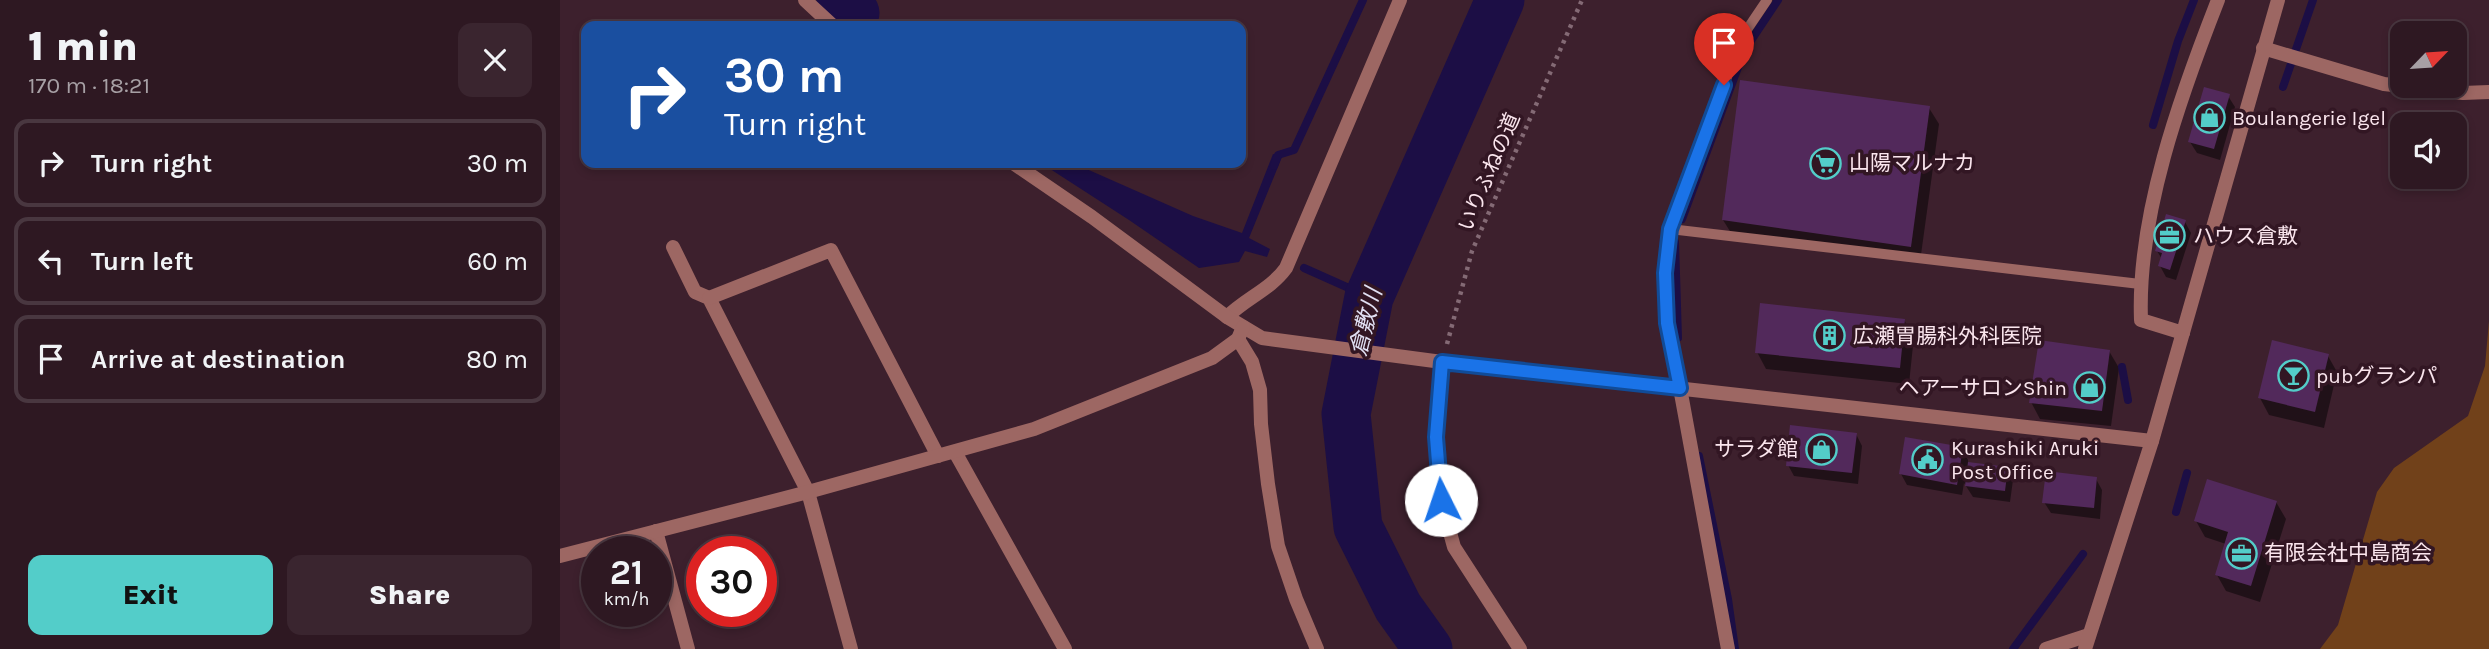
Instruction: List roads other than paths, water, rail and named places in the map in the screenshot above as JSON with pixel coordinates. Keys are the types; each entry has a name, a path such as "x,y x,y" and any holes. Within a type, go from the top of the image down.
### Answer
{"street":[{"path":"805,0 828,21"},
{"path":"1227,317 1238,306 1268,289 1286,268 1400,0"},
{"path":"2183,333 2141,320 2140,284 2159,178 2191,69 2218,0"},
{"path":"2046,649 2087,642 2152,441 2278,0"},
{"path":"2263,48 2384,84 2463,93 2489,92"},
{"path":"1020,168 1092,217 1227,317 1240,333 1261,390 1261,424 1278,546 1317,649"},
{"path":"673,247 695,292 709,298 808,492 851,649"},
{"path":"709,298 831,250 938,456"},
{"path":"1240,333 1273,340 1435,360 2152,441"},
{"path":"560,556 808,492 1034,429 1212,358 1240,333"},
{"path":"1435,360 1436,437 1441,500 1454,547 1520,649"},
{"path":"1680,388 1728,649"},
{"path":"955,452 1065,649"},
{"path":"656,531 688,649"}],"lane":[{"path":"1680,388 1667,323 1665,273 1670,229 1742,37 1767,0"},
{"path":"1670,229 2140,284"}],"waterway":[{"path":"841,0 855,13"},
{"path":"1274,166 1278,155 1294,150 1363,0"},
{"name":"倉敷川","path":"1428,649 1398,607 1358,527 1346,414 1369,297 1500,0"},
{"path":"1682,219 1744,51 1778,0"},
{"path":"2153,125 2178,41 2194,0"},
{"path":"2283,87 2313,0"},
{"path":"855,13 864,21"},
{"path":"1675,242 1678,338"},
{"path":"1304,268 1369,297"},
{"path":"2122,367 2128,400"},
{"path":"1699,456 1728,599 1735,649"},
{"path":"2176,512 2187,473"},
{"path":"2013,649 2083,554"}],"place":[{"name":"Boulangerie Igel","path":"2209,118"},
{"name":"山陽マルナカ","path":"1826,163"},
{"name":"ハウス倉敷","path":"2170,236"},
{"name":"広瀬胃腸科外科医院","path":"1830,336"},
{"name":"pubグランパ","path":"2293,376"},
{"name":"ヘアーサロンShin","path":"2090,388"},
{"name":"サラダ館","path":"1821,449"},
{"name":"Kurashiki Aruki Post Office","path":"1928,460"},
{"name":"有限会社中島商会","path":"2241,553"}]}
